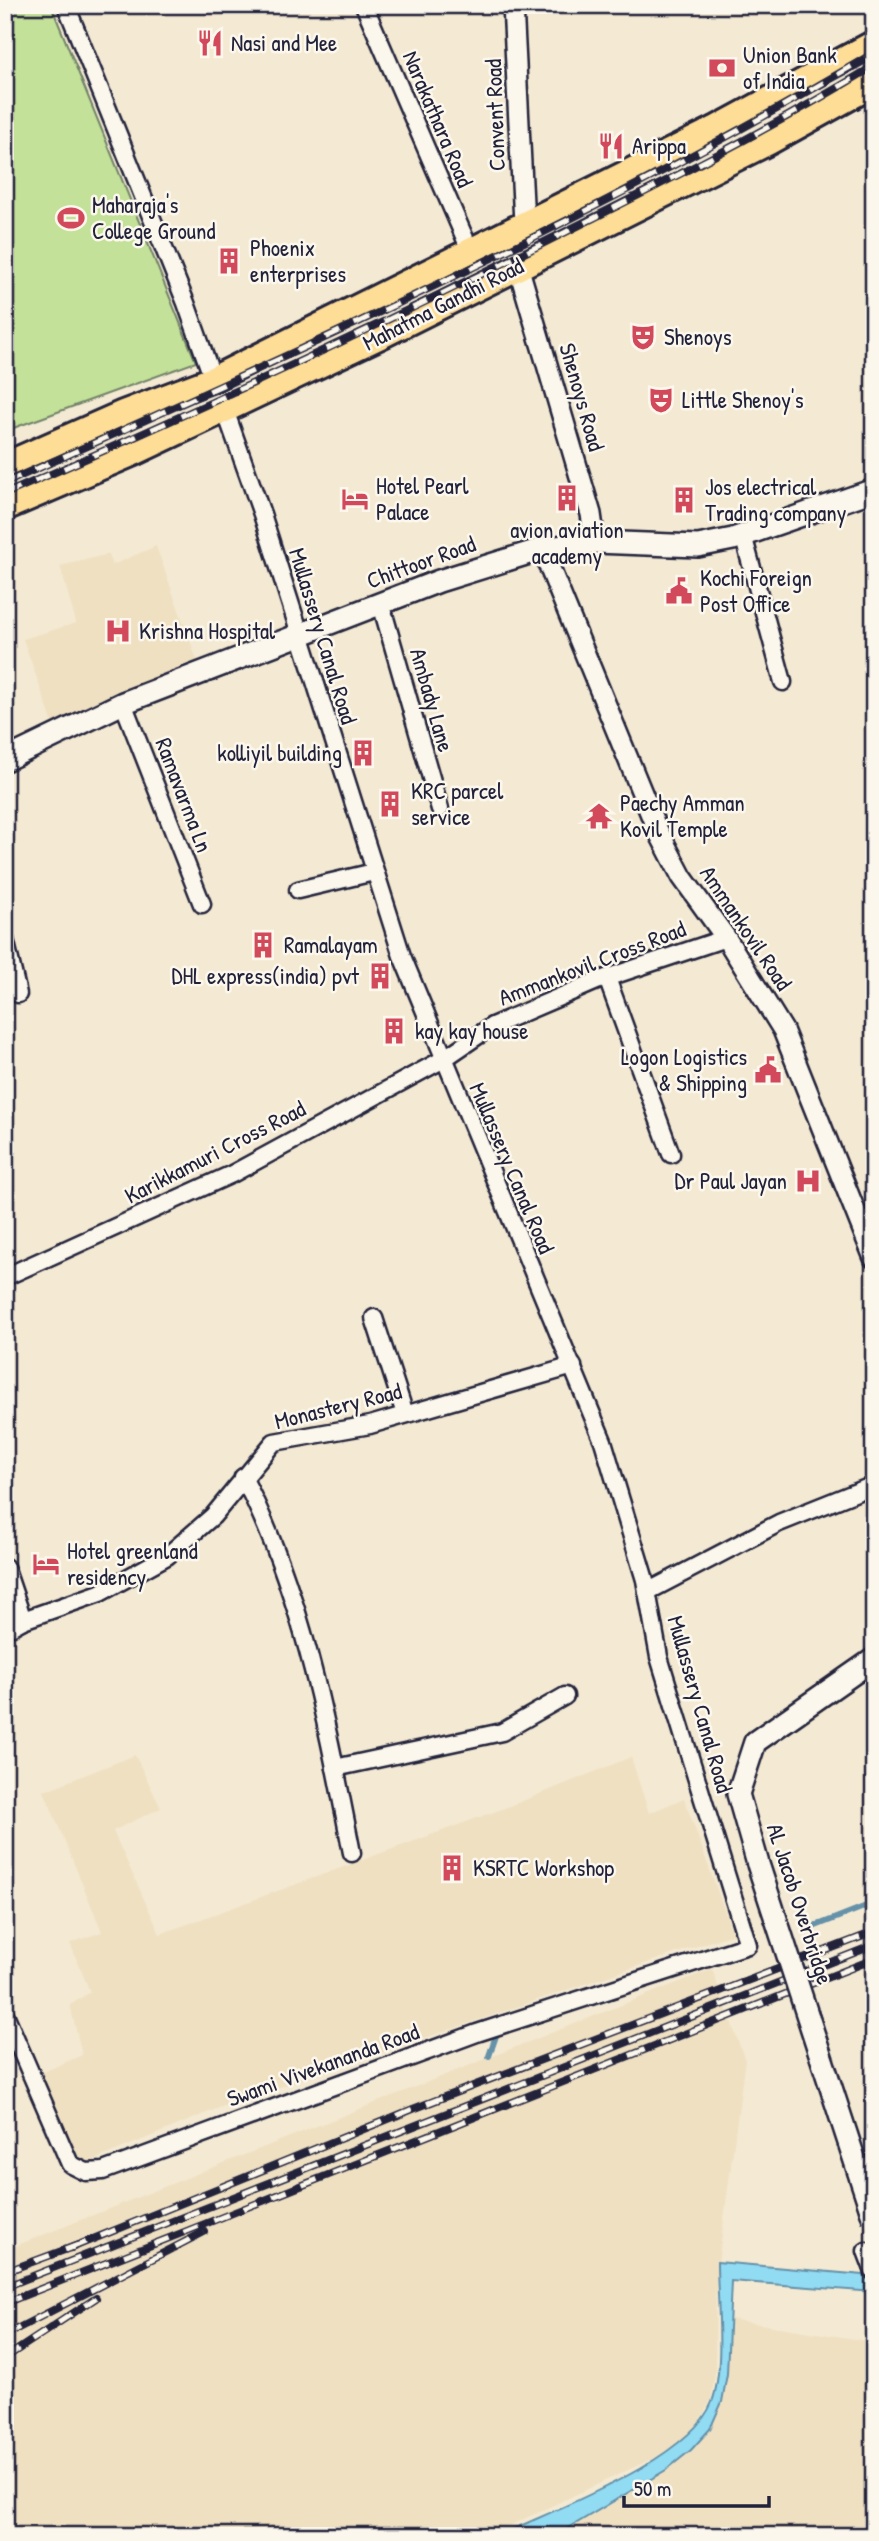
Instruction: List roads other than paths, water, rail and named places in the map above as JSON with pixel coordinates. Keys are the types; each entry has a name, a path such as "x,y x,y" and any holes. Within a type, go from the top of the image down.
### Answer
{"main road":[{"name":"Mahatma Gandhi Road","path":"5,465 123,413 213,379 715,129 874,43"},
{"name":"Mahatma Gandhi Road","path":"5,508 225,410 769,142 874,84"},
{"path":"32,453 43,491"},
{"name":"Chittoor Road","path":"5,760 123,703 439,581 542,549 595,542 698,546 743,535 874,490"},
{"name":"AL Jacob Overbridge","path":"874,1659 755,1742 738,1794 874,2218"}],"street":[{"path":"66,5 186,303 213,379"},
{"name":"Narakathara Road","path":"364,5 470,250"},
{"name":"Convent Road","path":"513,5 524,223"},
{"name":"Shenoys Road","path":"518,266 591,514 595,542"},
{"name":"Mullassery Canal Road","path":"225,410 262,514 298,635 402,956 442,1060 603,1441 647,1592 659,1657 748,1945"},
{"path":"743,535 783,682"},
{"name":"Ammankovil Road","path":"542,549 656,827 681,877 726,938 783,1030 874,1258"},
{"name":"Ambady Lane","path":"381,604 440,808"},
{"name":"Ramavarma Ln","path":"123,703 202,904"},
{"path":"298,890 374,872"},
{"name":"Ammankovil Cross Road","path":"442,1060 492,1026 607,978 726,938"},
{"path":"5,939 18,995"},
{"path":"607,978 671,1154"},
{"name":"Karikkamuri Cross Road","path":"5,1277 232,1174 442,1060"},
{"path":"374,1318 405,1414"},
{"name":"Monastery Road","path":"5,1630 23,1620 100,1593 167,1556 213,1516 274,1442 370,1424 573,1366"},
{"path":"243,1477 258,1507 294,1603 335,1768 352,1853"},
{"path":"647,1592 779,1523 874,1485"},
{"path":"5,1567 23,1620"},
{"path":"335,1768 502,1732 565,1696"},
{"name":"Swami Vivekananda Road","path":"5,2014 70,2164 86,2172 103,2171 477,2033 748,1945"},
{"path":"874,2254 866,2250 874,2272"}],"water":[{"path":"717,2262 864,2275 874,2278 874,2292 731,2281 727,2374 722,2402 710,2429 691,2450 666,2470 555,2536 498,2536 618,2481 677,2444 699,2423 712,2402 718,2371"}],"waterway":[{"path":"808,1929 874,1903"},
{"path":"489,2056 497,2033"}],"railway":[{"path":"5,483 336,332 555,227 769,113 874,53"},
{"path":"5,494 288,367 497,267 722,152 874,66"},
{"path":"71,2248 413,2109 874,1932"},
{"path":"5,2287 874,1945"},
{"path":"5,2303 874,1959"},
{"path":"5,2335 204,2232"},
{"path":"5,2272 78,2245"},
{"path":"5,2358 96,2298"}],"place":[{"name":"Nasi and Mee","path":"210,43"},
{"name":"Union Bank of India","path":"722,68"},
{"name":"Arippa","path":"611,146"},
{"name":"Maharaja's College Ground","path":"71,218"},
{"name":"Phoenix enterprises","path":"229,261"},
{"name":"Shenoys","path":"643,337"},
{"name":"Little Shenoy's","path":"661,400"},
{"name":"avion aviation academy","path":"567,498"},
{"name":"Hotel Pearl Palace","path":"355,499"},
{"name":"Jos electrical Trading company","path":"684,500"},
{"name":"Kochi Foreign Post Office","path":"679,591"},
{"name":"Krishna Hospital","path":"118,631"},
{"name":"kolliyil building","path":"363,753"},
{"name":"KRC parcel service","path":"390,804"},
{"name":"Paechy Amman Kovil Temple","path":"599,816"},
{"name":"Ramalayam","path":"263,945"},
{"name":"DHL express(india) pvt","path":"380,976"},
{"name":"kay kay house","path":"394,1031"},
{"name":"Logon Logistics & Shipping","path":"768,1070"},
{"name":"Dr Paul Jayan","path":"808,1181"},
{"name":"Hotel greenland residency","path":"46,1564"},
{"name":"KSRTC Workshop","path":"452,1868"}]}
